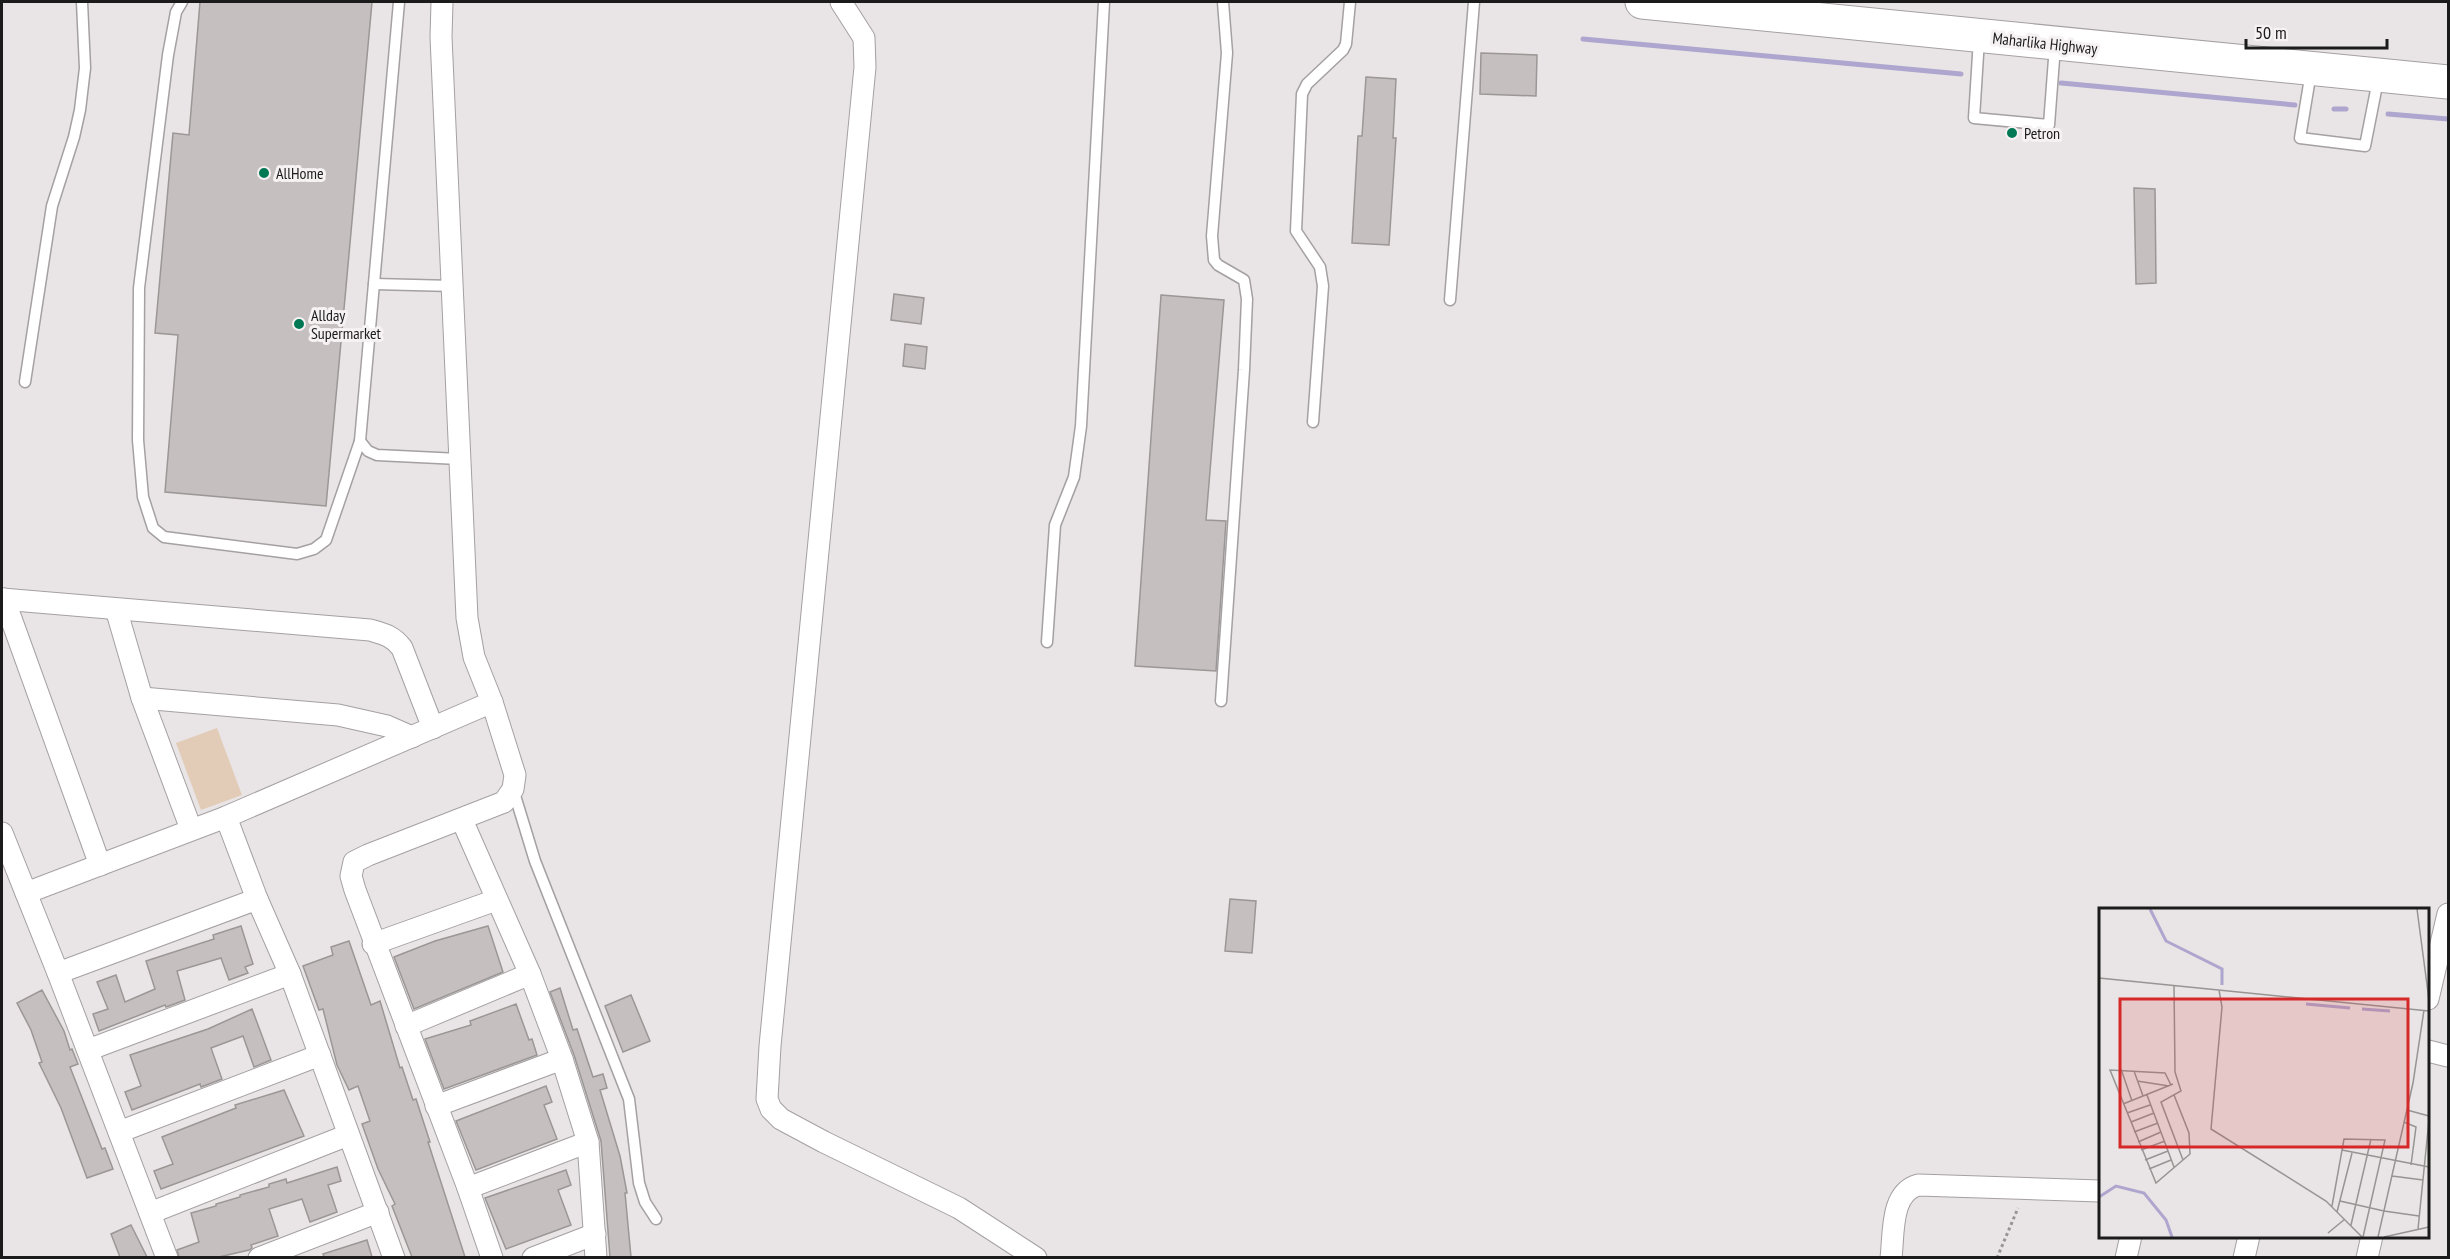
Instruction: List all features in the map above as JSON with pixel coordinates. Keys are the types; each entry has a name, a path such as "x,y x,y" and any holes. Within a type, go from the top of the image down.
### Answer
{"main road":[{"name":"Maharlika Highway","path":"1642,2 2448,82"}],"street":[{"path":"442,2 441,37 467,618 474,657 492,702 515,776 513,789 504,802 368,855 354,862 351,876 374,944 468,1188 492,1257"},
{"path":"841,2 864,38 864,67 771,1035 767,1099 771,1109 781,1119 959,1208 1036,1257"},
{"path":"100,865 3,599 370,630 384,634 394,639 402,648 433,728"},
{"path":"116,609 142,698 191,829"},
{"path":"142,698 338,715 387,726 412,737"},
{"path":"26,893 191,829 226,818 492,702"},
{"path":"226,818 256,899 290,974 394,1257"},
{"path":"462,820 530,974 562,1059 588,1142 597,1257"},
{"path":"2,833 167,1257"},
{"path":"58,973 256,899"},
{"path":"374,944 496,900"},
{"path":"2429,993 2445,945 2448,914"},
{"path":"88,1050 290,974"},
{"path":"406,1026 530,974"},
{"path":"2429,1052 2448,1056"},
{"path":"119,1132 320,1055"},
{"path":"436,1106 562,1059"},
{"path":"150,1213 348,1135"},
{"path":"468,1188 588,1142"},
{"path":"1891,1257 1898,1205 1902,1194 1911,1187 1918,1185 2099,1191"},
{"path":"259,1257 378,1212"},
{"path":"533,1257 595,1234"},
{"path":"2126,1257 2131,1238"},
{"path":"2244,1257 2249,1238"},
{"path":"2367,1257 2372,1238"}],"lane":[{"path":"25,382 52,206 80,110 85,68 82,2"},
{"path":"182,2 176,12 168,55 139,288 138,440 143,497 153,528 164,537 297,554 314,549 326,540 360,441 399,2"},
{"path":"1047,642 1055,525 1074,477 1081,426 1101,22 1104,2"},
{"path":"1221,701 1247,299 1244,280 1218,265 1213,252 1214,186 1227,54 1223,2"},
{"path":"1313,422 1323,286 1320,267 1296,231 1302,94 1307,84 1343,50 1346,44 1350,2"},
{"path":"1450,300 1474,2"},
{"path":"1979,36 1974,118 2049,125 2055,44"},
{"path":"2312,69 2301,138 2365,147 2379,76"},
{"path":"374,284 453,286"},
{"path":"360,441 368,451 377,455 459,459"},
{"path":"513,789 535,861 629,1099 639,1183 645,1202 656,1219"}],"path":[{"path":"1997,1257 2026,1190"}],"shaded area":[{"path":"217,728 242,795 201,810 176,743"}],"building":[{"path":"200,2 372,2 326,506 165,492 178,335 155,333 173,133 189,135"},
{"path":"1481,53 1537,55 1536,96 1480,94"},
{"path":"1366,77 1396,79 1393,138 1396,138 1389,245 1352,243 1358,136 1362,136"},
{"path":"2134,188 2155,189 2156,283 2136,284"},
{"path":"894,294 924,298 921,324 891,320"},
{"path":"1161,295 1224,300 1206,520 1226,521 1216,671 1135,666"},
{"path":"905,344 927,347 925,369 903,366"},
{"path":"1230,899 1256,901 1252,953 1225,951"},
{"path":"241,926 253,964 245,967 248,973 229,980 221,958 177,971 185,1000 166,1007 165,1005 99,1031 93,1014 108,1009 97,982 116,975 125,1002 155,989 146,961 214,939 213,935"},
{"path":"488,926 503,972 414,1009 394,957 435,941"},
{"path":"349,941 371,1005 380,1001 400,1068 402,1067 413,1100 416,1099 465,1257 412,1257 392,1206 395,1204 378,1169 362,1124 370,1121 358,1086 349,1090 337,1065 323,1009 319,1010 303,966 333,955 331,947"},
{"path":"560,988 573,1030 577,1029 593,1077 603,1074 607,1088 600,1090 620,1156 627,1193 625,1193 631,1257 610,1257 601,1141 574,1055 550,992"},
{"path":"42,990 64,1031 70,1050 72,1049 78,1064 70,1067 102,1149 105,1148 113,1169 87,1178 61,1108 39,1063 42,1062 31,1030 17,1003"},
{"path":"631,995 650,1041 623,1052 605,1006"},
{"path":"516,1004 537,1055 444,1089 425,1039 471,1025 470,1021"},
{"path":"252,1009 271,1060 254,1067 243,1036 211,1048 222,1079 201,1087 200,1084 132,1110 125,1092 141,1086 130,1055 208,1029"},
{"path":"546,1086 552,1102 544,1105 557,1139 476,1170 456,1121"},
{"path":"284,1090 304,1136 161,1189 154,1171 173,1164 162,1137 236,1108 235,1105"},
{"path":"337,1167 341,1181 328,1185 337,1212 310,1222 302,1199 269,1209 278,1236 251,1245 252,1248 249,1250 219,1257 179,1257 177,1250 199,1242 191,1213 269,1187 269,1184 286,1179 287,1183"},
{"path":"566,1170 571,1185 558,1190 571,1225 506,1249 485,1198"},
{"path":"131,1225 147,1257 120,1257 111,1234"},
{"path":"367,1240 372,1257 324,1257 323,1254"}],"waterway":[{"path":"1583,39 1961,74"},
{"path":"2061,83 2295,105"},
{"path":"2334,109 2346,109"},
{"path":"2388,114 2448,119"}],"place":[{"name":"Petron","path":"2012,133"},
{"name":"AllHome","path":"264,173"},
{"name":"Allday Supermarket","path":"299,324"}]}
